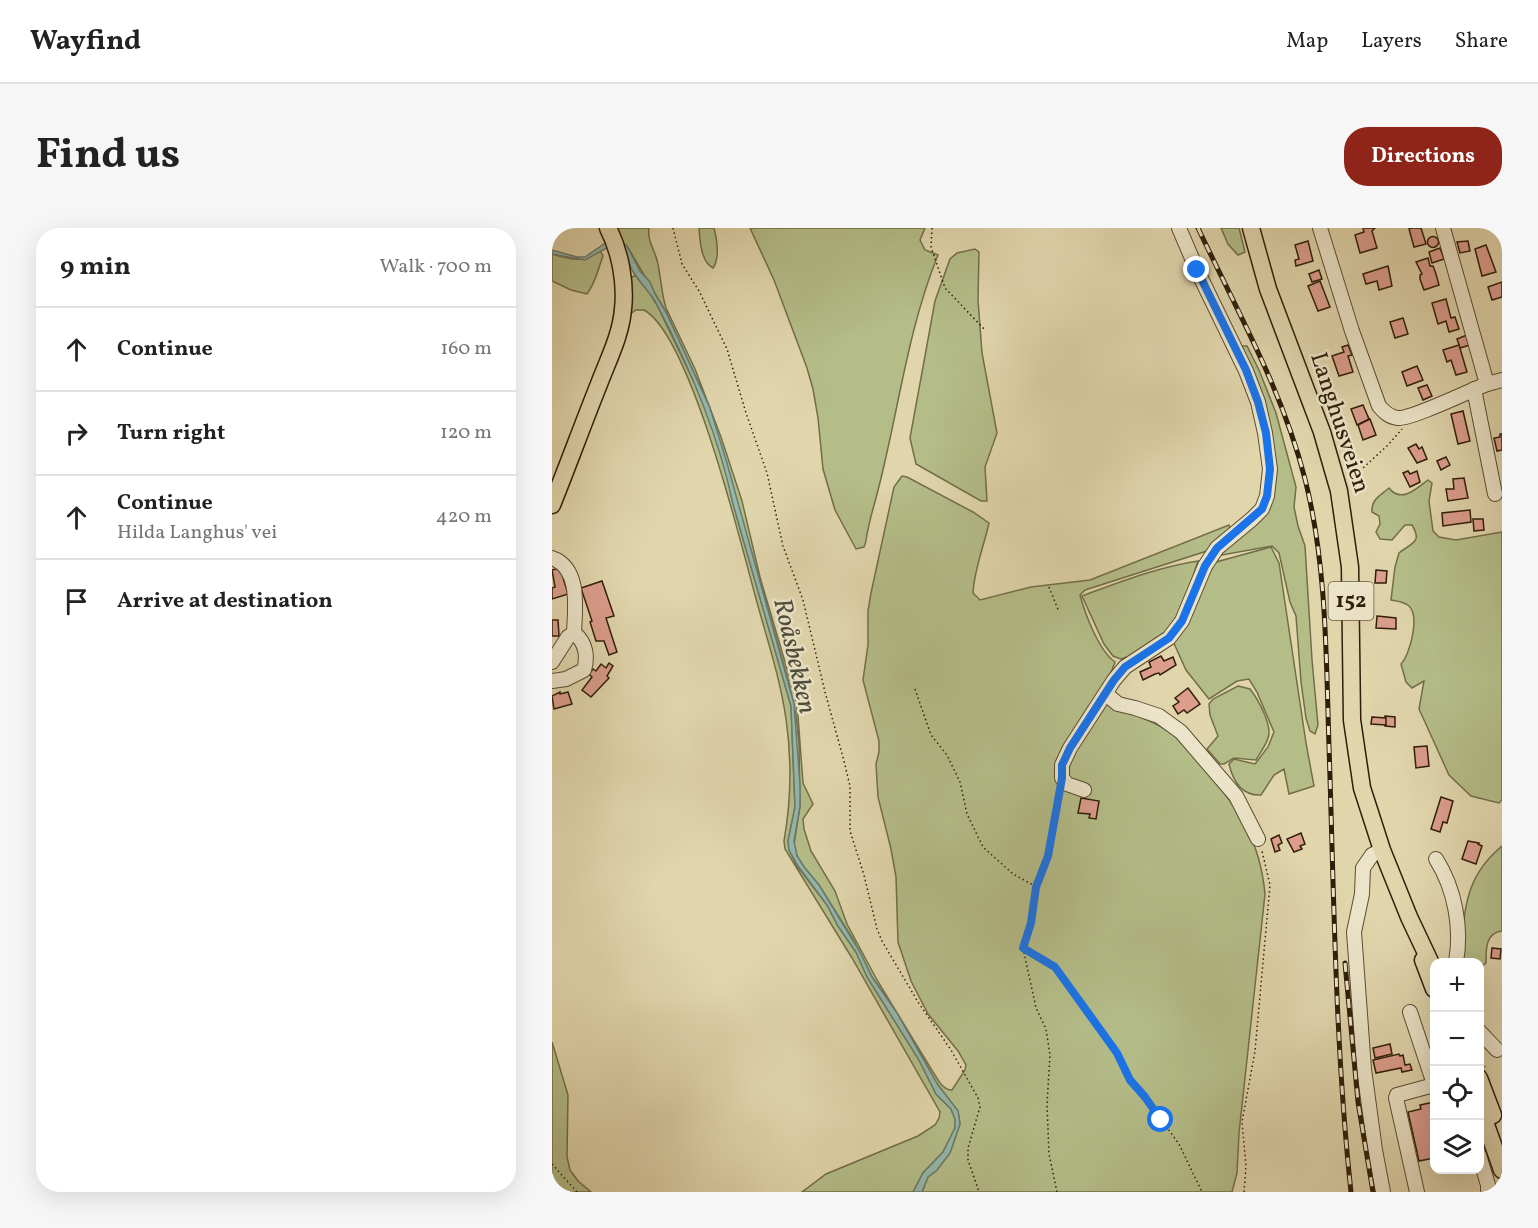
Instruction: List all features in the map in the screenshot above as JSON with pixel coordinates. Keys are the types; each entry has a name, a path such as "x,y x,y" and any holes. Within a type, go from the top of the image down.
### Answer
{"main road":[{"name":"Langhusveien","path":"1251,228 1270,296 1322,432 1339,491 1350,567 1351,690 1355,747 1367,806 1430,972"},
{"path":"552,505 620,328 624,299 621,267 609,230"},
{"path":"1484,1091 1502,1139"},
{"path":"1484,1119 1502,1170"}],"street":[{"path":"1084,790 1067,784 1062,778 1062,765 1070,748 1125,667 1169,638 1182,621 1205,566 1217,548 1262,509 1267,496 1270,469 1266,433 1258,402 1246,370 1179,228"},
{"path":"1320,228 1352,331 1379,405 1392,416 1405,417 1481,386 1502,380"},
{"path":"1443,228 1481,386 1497,477 1495,494"},
{"path":"552,558 562,563 572,579 575,608 574,633"},
{"path":"552,662 568,637 574,633"},
{"path":"552,681 566,679 584,670 586,662 583,644 574,633"},
{"path":"1106,694 1118,704 1159,716 1181,732 1236,796 1258,839"},
{"path":"1382,850 1372,855 1363,868 1362,894 1354,932 1364,1069 1383,1192"},
{"path":"1436,859 1450,886 1458,937 1456,958"},
{"path":"1410,1012 1430,1073"},
{"path":"1484,1036 1497,1050"},
{"path":"1417,1192 1396,1098 1397,1095 1430,1086"},
{"path":"1484,1172 1488,1192"}],"path":[{"path":"673,228 682,264 699,291 727,349 746,413 768,473 783,546 803,600 850,786 850,831 864,875 877,929 882,942 957,1059 978,1098 980,1107 968,1148 968,1160 979,1192"},
{"path":"932,228 931,248 945,288 985,330"},
{"path":"1349,481 1395,438 1405,417"},
{"path":"1049,587 1059,612"},
{"path":"915,689 931,735 947,755 960,782 967,814 983,847 1013,874 1036,887"},
{"path":"1057,1192 1049,1154 1047,1104 1050,1055 1046,1029 1036,1008 1023,948 1031,923 1036,887 1048,856 1062,778"},
{"path":"1244,1192 1246,1166 1242,1122 1255,1051 1270,885 1258,839"},
{"path":"1023,948 1055,967 1117,1053 1130,1080 1179,1144 1202,1192"},
{"path":"552,1164 577,1192"}],"green space":[{"path":"615,228 649,228 649,237 657,260 666,308 695,369 709,407 666,312 627,246 619,241"},
{"path":"699,228 714,228 717,254 713,268 704,256"},
{"path":"750,228 925,228 920,240 925,250 938,255 918,313 864,547 856,549 835,510 823,469 818,418 807,368 774,280"},
{"path":"1221,228 1239,228 1245,252 1238,255 1228,244"},
{"path":"975,249 979,252 978,300 982,353 997,433 985,467 987,501 981,501 916,464 910,438 935,301 950,259 957,253"},
{"path":"600,250 603,256 595,280 587,294 571,290 552,281 552,254 565,258 583,259"},
{"path":"636,275 657,305 705,405 727,475 733,504 791,706 795,807 788,841 789,850 797,866 827,905 856,952 867,977 919,1060 936,1094 951,1109 955,1119 955,1128 943,1152 923,1173 913,1192 802,1192 826,1174 918,1136 935,1125 940,1112 852,958 785,849 790,765 786,719 776,672 711,441 679,357 661,327 644,310 636,310 630,314 632,297 630,278"},
{"path":"1243,346 1247,346 1259,370 1276,413 1296,487 1294,507 1305,546 1318,725 1315,734 1310,731 1306,718 1296,616 1290,602 1279,553 1272,546 1222,555 1217,552 1272,497 1241,351"},
{"path":"710,409 742,501 760,577 795,696 803,783 813,804 803,819 811,851 835,891 847,924 877,980 939,1081 949,1090 952,1090 966,1065 958,1051 928,1014 911,981 898,942 896,877 878,797 876,764 879,741 863,680 868,645 868,611 894,487 902,476 907,477 989,523 974,584 973,593 980,600 1031,587 1090,580 1229,525 1230,529 1210,550 1085,590 1080,595 1098,641 1115,662 1099,699 1114,708 1157,725 1183,744 1228,797 1246,826 1258,857 1265,894 1239,1133 1237,1173 1232,1192 922,1192 928,1177 937,1170 950,1153 960,1124 958,1111 938,1085 819,885 797,856 794,845 800,806 796,715 789,683"},
{"path":"1428,480 1432,483 1429,501 1433,531 1439,537 1456,540 1502,532 1502,800 1499,803 1471,796 1449,775 1419,709 1424,681 1412,688 1406,682 1401,664 1408,653 1414,618 1409,606 1391,600 1399,553 1414,542 1416,536 1412,525 1405,525 1392,540 1380,539 1376,532 1380,524 1379,516 1372,512 1372,508 1377,498 1389,488 1394,493 1404,495"},
{"path":"1271,547 1279,563 1314,786 1289,794 1284,769 1274,775 1261,795 1254,795 1239,786 1229,764 1234,759 1255,764 1268,747 1274,732 1257,692 1249,679 1237,681 1209,699 1186,670 1172,639 1209,564"},
{"path":"1198,561 1182,610 1166,635 1133,655 1121,659 1113,656 1104,644 1082,596 1154,571"},
{"path":"1238,686 1250,689 1257,699 1267,720 1268,738 1256,760 1234,758 1220,764 1207,749 1218,736 1210,715 1209,704 1213,699"},
{"path":"1502,846 1502,931 1496,932 1489,939 1484,964 1484,958 1459,958 1465,913 1472,885 1489,859"},
{"path":"552,1042 568,1095 567,1157 570,1170 578,1181 591,1192 552,1192"}],"water":[{"path":"619,241 627,246 666,312 710,408 727,463 794,704 800,785 800,806 794,841 797,856 819,885 938,1085 958,1111 960,1124 950,1153 937,1170 928,1177 922,1192 913,1192 923,1173 943,1152 955,1128 955,1119 951,1109 936,1094 919,1060 867,977 856,952 827,905 789,850 788,841 795,807 791,706 727,478 702,401 668,327 653,299 632,270 624,248 610,246 585,260 552,254 552,250 585,257 604,244"}],"building":[{"path":"1363,228 1375,228 1372,231 1377,248 1360,253 1355,235 1364,232"},
{"path":"1421,228 1426,244 1414,247 1409,229"},
{"path":"1433,236 1439,242 1433,248 1427,242"},
{"path":"1308,241 1313,261 1296,266 1295,260 1299,259 1295,245"},
{"path":"1468,241 1470,251 1460,253 1457,242"},
{"path":"1486,245 1496,272 1482,276 1475,249"},
{"path":"1440,248 1444,259 1432,263 1429,252"},
{"path":"1428,258 1439,285 1424,290 1420,279 1422,274 1416,262"},
{"path":"1388,266 1392,286 1379,290 1377,281 1366,284 1363,274"},
{"path":"1319,270 1322,279 1312,282 1309,274"},
{"path":"1320,281 1330,307 1318,311 1308,286"},
{"path":"1502,282 1502,297 1492,300 1488,287"},
{"path":"1446,299 1451,318 1455,317 1459,329 1449,332 1446,321 1438,324 1432,303"},
{"path":"1403,318 1408,334 1395,338 1390,322"},
{"path":"1467,335 1470,345 1460,348 1457,339"},
{"path":"1348,345 1352,355 1348,356 1353,372 1339,376 1332,356 1344,352 1342,347"},
{"path":"1459,345 1467,372 1456,375 1451,360 1447,362 1443,350"},
{"path":"1417,366 1423,380 1407,386 1402,372"},
{"path":"1427,385 1432,396 1423,400 1418,388"},
{"path":"1363,405 1369,419 1357,425 1351,409"},
{"path":"1463,411 1470,441 1458,444 1451,414"},
{"path":"1370,419 1376,435 1363,440 1358,425"},
{"path":"1502,434 1502,450 1497,451 1494,438 1500,437"},
{"path":"1416,444 1419,449 1422,447 1427,459 1417,463 1408,448"},
{"path":"1446,457 1450,465 1441,470 1437,461"},
{"path":"1408,471 1410,474 1417,471 1420,482 1410,487 1403,473"},
{"path":"1464,478 1468,498 1448,501 1446,489 1454,489 1453,479"},
{"path":"1470,510 1471,522 1443,526 1442,513"},
{"path":"1473,519 1483,519 1484,530 1474,531"},
{"path":"560,568 568,594 552,599 552,588 555,587 552,570"},
{"path":"1376,570 1387,571 1386,583 1375,583"},
{"path":"602,581 614,616 606,618 617,652 609,655 604,641 596,641 581,588"},
{"path":"1377,616 1396,618 1396,629 1376,628"},
{"path":"552,620 558,620 559,636 552,636"},
{"path":"1161,656 1164,661 1173,657 1176,665 1160,675 1155,674 1143,680 1140,672 1151,667 1149,662"},
{"path":"609,663 613,666 607,676 609,678 591,697 582,690 592,677 589,674 593,669 596,671 601,664 606,668"},
{"path":"1188,688 1200,704 1187,713 1184,710 1178,714 1173,706 1179,702 1175,698"},
{"path":"560,692 560,694 568,692 572,704 554,709 552,696"},
{"path":"1385,716 1395,717 1395,727 1385,726"},
{"path":"1372,717 1386,718 1386,725 1371,724"},
{"path":"1427,746 1429,766 1416,768 1414,747"},
{"path":"1441,797 1453,801 1447,823 1443,822 1440,832 1431,829"},
{"path":"1081,798 1099,801 1096,819 1089,818 1090,814 1078,813"},
{"path":"1301,833 1305,844 1300,846 1302,849 1294,852 1287,839"},
{"path":"1279,835 1282,843 1278,845 1280,850 1275,852 1271,839"},
{"path":"1468,841 1479,843 1482,846 1476,864 1462,859"},
{"path":"1492,948 1501,949 1500,959 1491,958"},
{"path":"1390,1044 1392,1054 1375,1058 1373,1048"},
{"path":"1403,1055 1405,1065 1410,1064 1412,1070 1402,1072 1401,1068 1376,1073 1373,1060"},
{"path":"1430,1103 1430,1159 1419,1161 1408,1112 1421,1109 1420,1105"}],"railway":[{"path":"1198,228 1258,351 1284,413 1305,479 1318,545 1326,645 1338,1025 1351,1192"},
{"path":"1345,963 1358,1102 1373,1192"}],"route":[{"path":"1161,1120 1130,1080 1117,1053 1055,967 1023,948 1031,923 1036,887 1048,856 1062,778 1062,765 1070,748 1125,667 1169,638 1182,621 1205,566 1217,548 1262,509 1267,496 1270,469 1266,433 1258,402 1246,370 1197,270"}],"water label":[{"name":"Roåsbekken","path":"794,656"}]}
